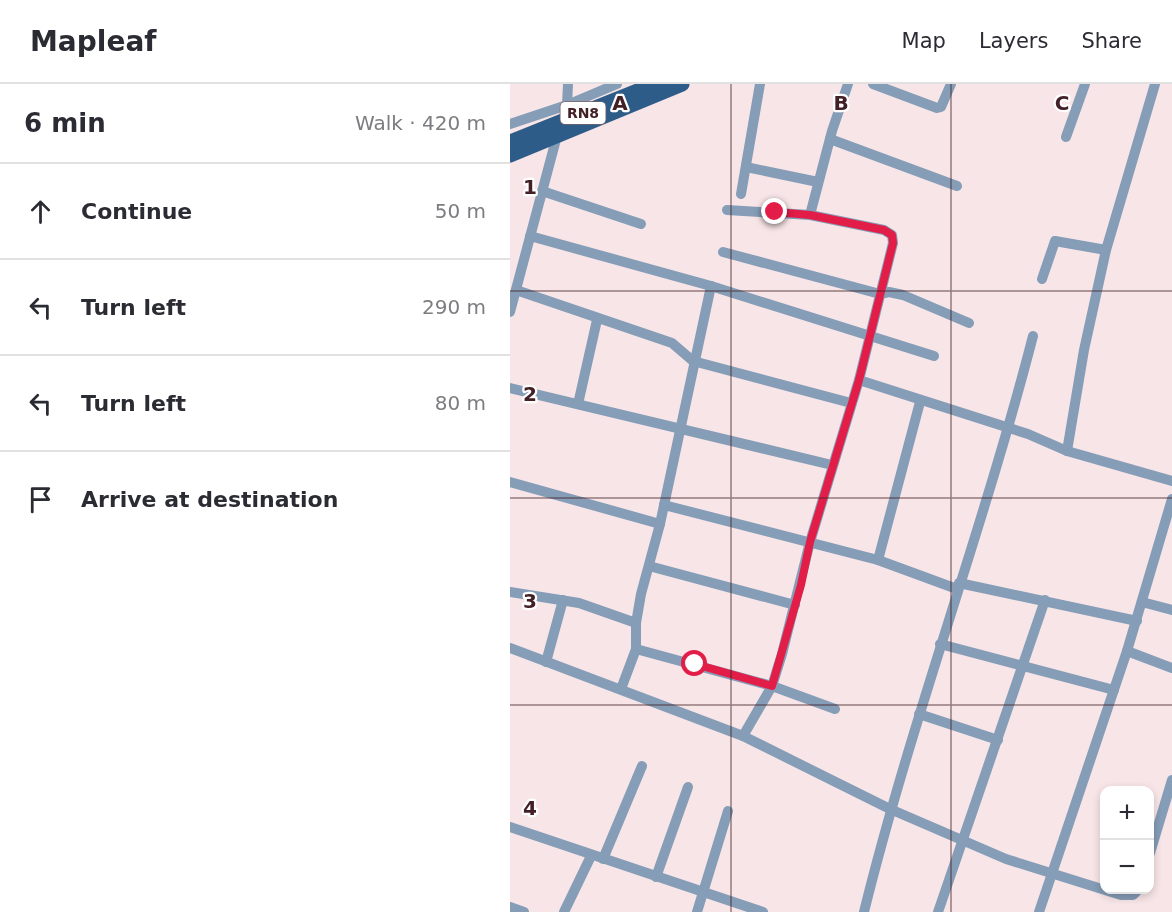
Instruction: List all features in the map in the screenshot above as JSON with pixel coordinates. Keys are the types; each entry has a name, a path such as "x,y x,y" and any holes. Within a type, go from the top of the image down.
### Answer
{"main road":[{"name":"RN8","path":"510,155 655,84"},
{"name":"RN8","path":"510,142 558,130 682,84"}],"street":[{"path":"567,105 568,84"},
{"path":"510,124 567,105 617,84"},
{"path":"741,194 760,84"},
{"path":"810,215 830,139 848,84"},
{"path":"873,84 937,108 941,107 951,84"},
{"path":"1066,137 1085,84"},
{"path":"1067,451 1084,350 1106,250 1155,84"},
{"path":"558,130 512,301 597,320 672,343 693,360 851,403"},
{"path":"830,139 957,186"},
{"path":"746,167 818,182"},
{"path":"542,191 641,224"},
{"path":"727,210 810,215 884,230 892,235 893,243 859,380 810,542 772,686 743,736"},
{"path":"530,236 711,286 870,334 934,356"},
{"path":"1042,279 1055,241 1106,250"},
{"path":"723,252 880,294 890,292 903,295 969,323"},
{"path":"621,689 636,649 636,623 660,524 693,360 711,286"},
{"path":"578,404 597,320"},
{"path":"864,912 890,809 1008,430 1033,336"},
{"path":"859,380 920,402 1008,430 1028,434 1067,451 1172,482"},
{"path":"510,388 832,465"},
{"path":"878,560 920,402"},
{"path":"510,482 660,524"},
{"path":"1039,912 1137,621 1172,501"},
{"path":"664,505 878,560 958,586 1045,600 1137,621"},
{"path":"649,566 795,605"},
{"path":"510,592 597,608 636,623"},
{"path":"546,662 563,600"},
{"path":"939,912 1045,600"},
{"path":"1142,602 1172,610"},
{"path":"940,644 1114,690"},
{"path":"510,648 743,736 890,809 1006,859 1100,888"},
{"path":"636,649 772,686 835,709"},
{"path":"1127,651 1172,668"},
{"path":"919,714 998,740"},
{"path":"603,859 642,766"},
{"path":"1153,840 1172,780"},
{"path":"656,877 688,787"},
{"path":"697,912 728,811"},
{"path":"510,827 762,912"},
{"path":"564,912 591,856"},
{"path":"510,907 524,912"}],"route":[{"path":"695,664 772,686 806,568 810,542 859,380 893,243 892,235 884,230 810,215 775,212"}]}
